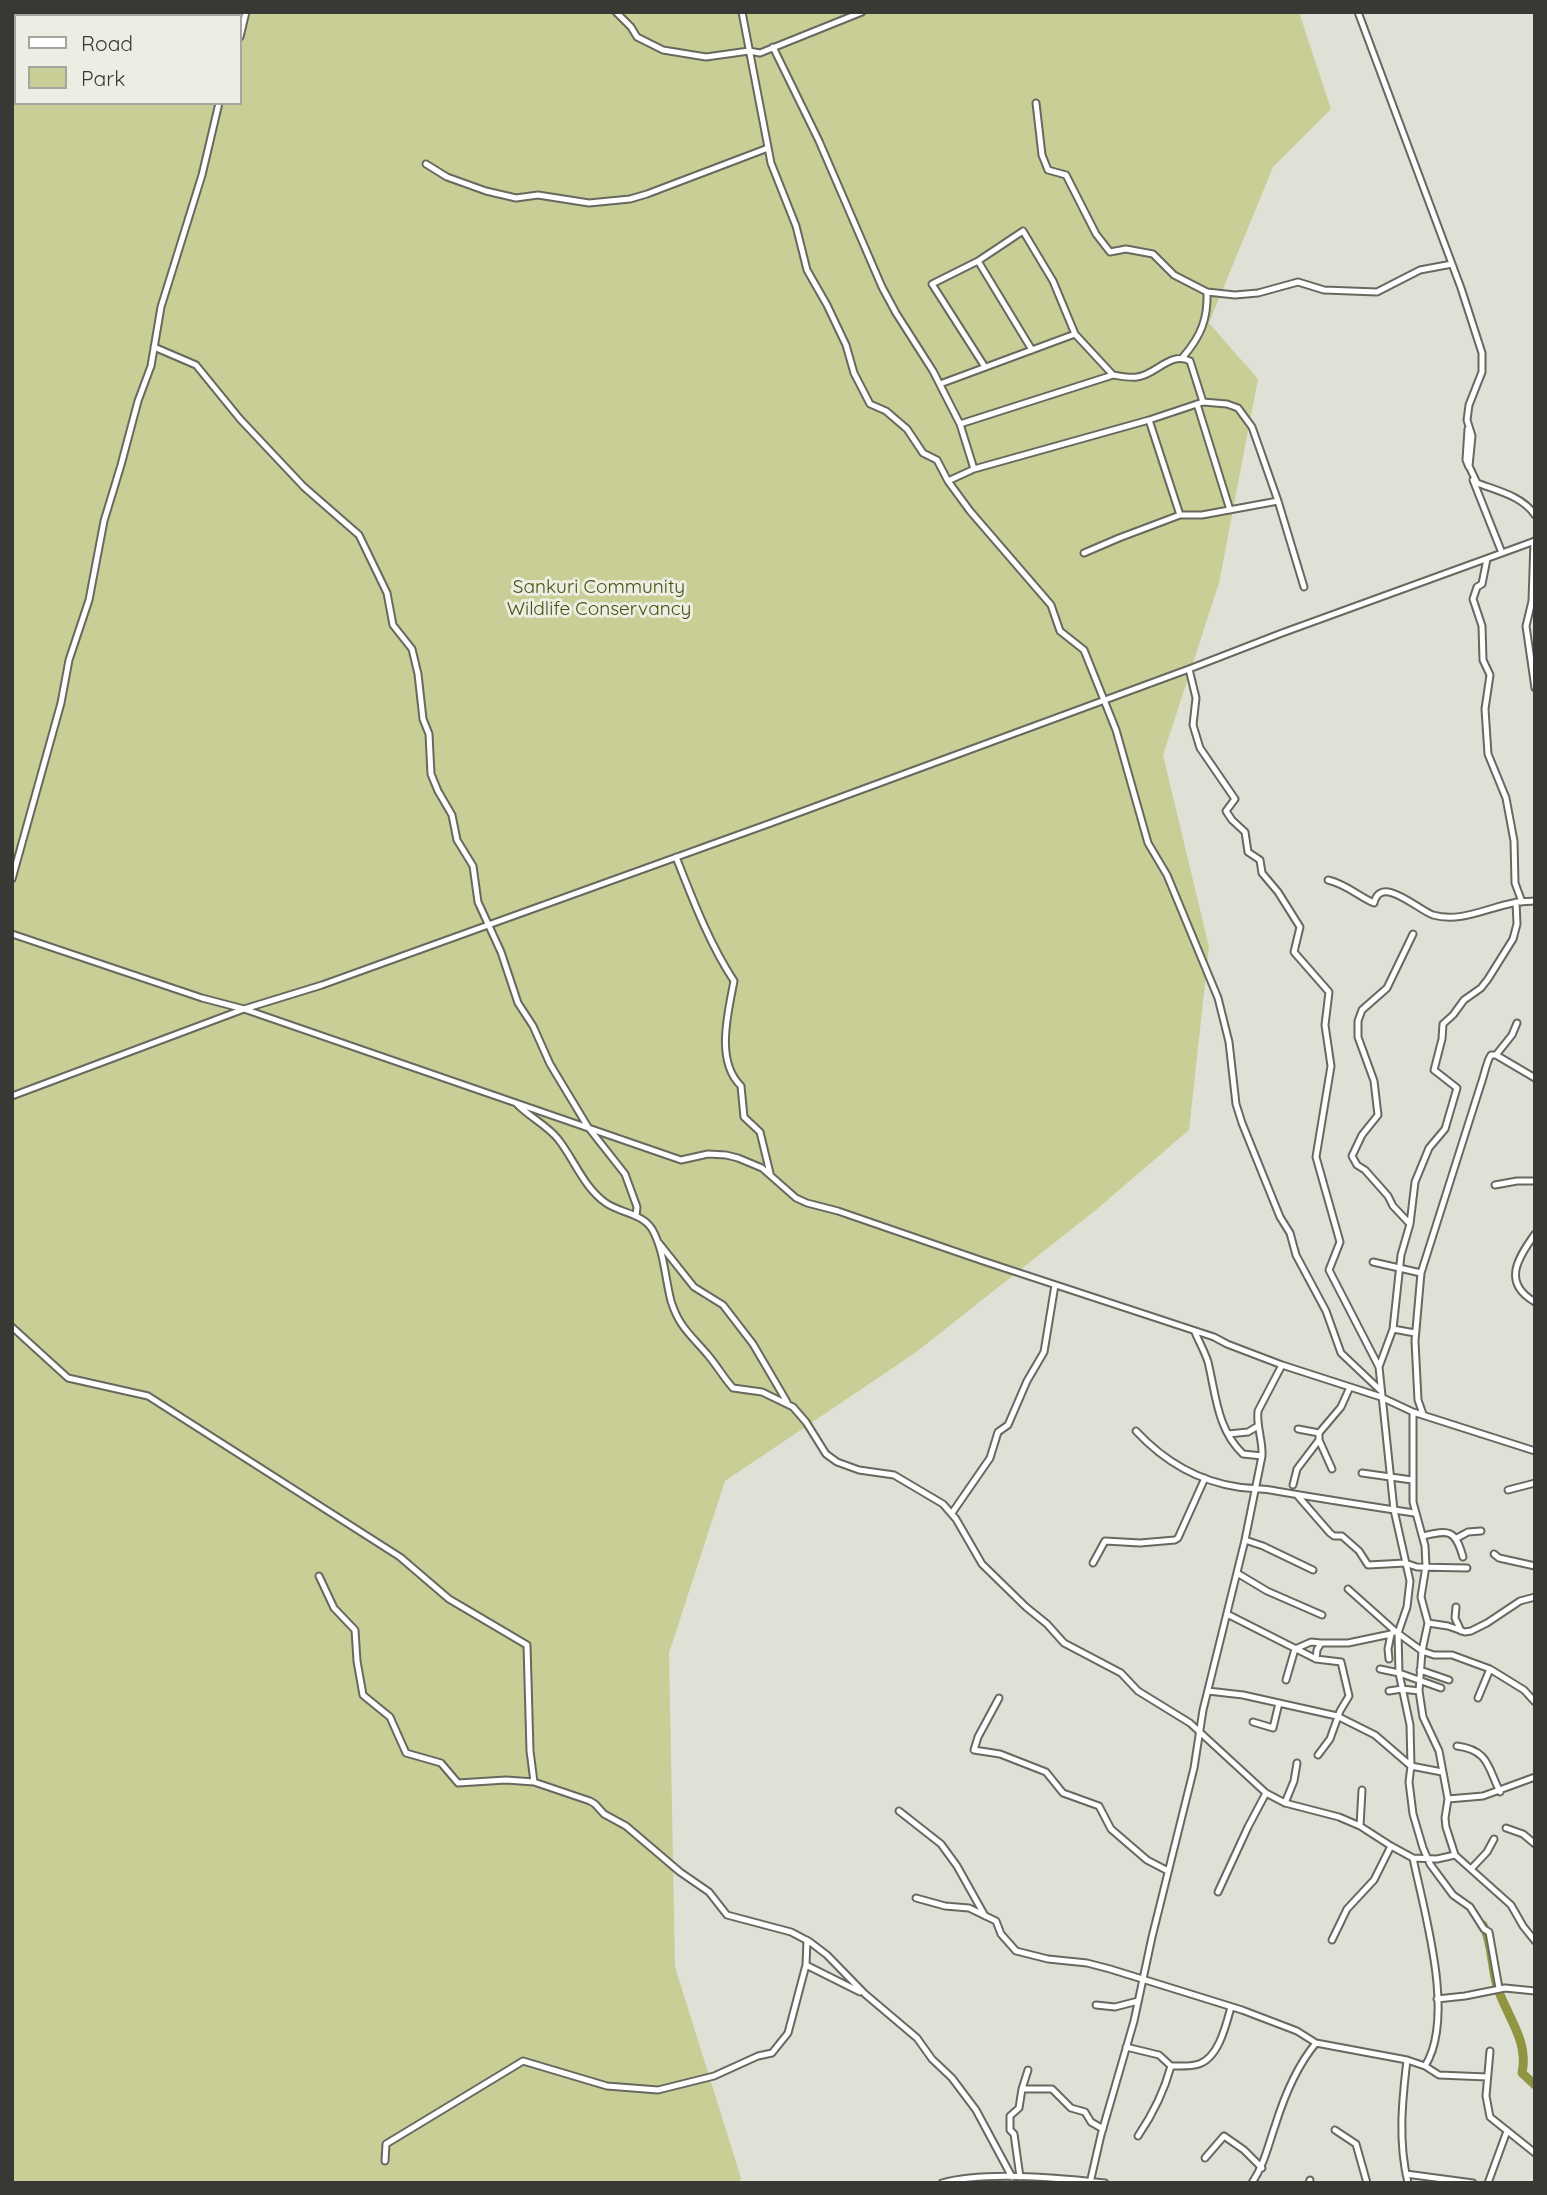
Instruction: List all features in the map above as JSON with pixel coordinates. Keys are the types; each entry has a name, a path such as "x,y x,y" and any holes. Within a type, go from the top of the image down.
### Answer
{"street":[{"path":"616,12 637,37 663,50 706,57 749,51 760,53 862,12"},
{"path":"742,12 771,163 796,226 807,270 846,345 854,373 870,404 886,411 907,429 923,453 937,460 948,481 970,511 1051,605 1060,631 1084,650 1116,730 1148,843 1167,875 1218,998 1229,1042 1236,1104 1242,1123 1280,1217 1290,1233 1296,1255 1326,1311 1341,1353 1380,1390"},
{"path":"1358,12 1476,333 1483,365 1467,413 1466,460 1502,553"},
{"path":"773,47 819,141 881,287 940,384 960,424 974,469"},
{"path":"1036,103 1042,155 1048,170 1066,175 1096,234 1110,252 1126,248 1153,254 1174,275 1207,292 1235,295 1258,293 1298,282 1324,290 1377,292 1420,270 1452,264"},
{"path":"12,879 61,703 69,660 89,600 104,521 138,401 151,366 161,307 202,175 219,105"},
{"path":"426,164 447,177 486,191 516,198 538,195 589,203 630,199 647,194 768,148"},
{"path":"985,367 932,284 978,261 1023,231 1053,281 1075,334 1113,375"},
{"path":"978,261 1032,350"},
{"path":"960,424 1113,375 1138,377 1183,357 1196,342 1202,327 1208,310 1207,292"},
{"path":"940,384 1075,334"},
{"path":"154,347 196,365 240,419 304,487 359,535 387,593 393,625 412,649 423,719 429,734 431,774 452,815 457,840 473,866 478,902 501,952 518,1003 533,1026 550,1064 588,1127 625,1174 637,1207 636,1216"},
{"path":"1183,357 1190,360 1230,510"},
{"path":"948,481 974,469 1200,403 1227,404 1238,408 1252,427 1304,587"},
{"path":"1149,420 1180,515"},
{"path":"1468,426 1472,436 1469,466 1477,483 1527,504 1535,515"},
{"path":"1084,553 1180,515 1202,515 1278,501"},
{"path":"12,1096 244,1009 322,985 676,857 1534,541 1532,601 1526,626 1535,688"},
{"path":"1389,1659 1388,1649 1408,1607 1410,1581 1394,1510 1379,1367 1393,1329 1400,1267 1410,1224 1415,1182 1429,1148 1445,1129 1457,1088 1434,1070 1442,1039 1442,1027 1467,996 1481,988 1506,952 1516,930 1519,902 1515,883 1514,841 1506,797 1489,754 1485,709 1490,676 1483,660 1482,626 1473,599 1477,587 1482,584 1487,559"},
{"path":"1189,669 1196,698 1193,724 1200,748 1235,799 1226,811 1245,832 1248,852 1260,860 1262,873 1278,892 1300,927 1294,952 1329,992 1325,1025 1331,1066 1316,1157 1340,1242 1329,1270 1379,1367"},
{"path":"676,857 708,935 734,981 724,1033 731,1076 741,1086 744,1116 760,1132 770,1173"},
{"path":"1328,880 1343,883 1356,895 1374,903 1379,894 1390,892 1432,915 1448,917 1460,917 1519,902 1535,901"},
{"path":"12,934 202,998 244,1009 681,1160 708,1154 726,1155 762,1168 796,1198 807,1203 1214,1337 1227,1345 1381,1397 1413,1412 1535,1451"},
{"path":"1410,1224 1352,1156 1362,1135 1378,1115 1374,1080 1358,1037 1358,1021 1362,1010 1387,988 1413,934"},
{"path":"1423,1414 1418,1400 1415,1333 1421,1273 1488,1069 1488,1059 1496,1055 1512,1035 1517,1023"},
{"path":"1496,1055 1535,1078"},
{"path":"516,1103 557,1137 601,1199 650,1226 658,1241 694,1287 723,1305 753,1344 789,1405 806,1422 826,1454 837,1462 859,1470 894,1475 943,1504 952,1513 982,1564 1026,1607 1047,1623 1064,1643 1121,1673 1138,1691 1190,1723 1266,1793 1285,1803 1331,1813 1360,1826 1413,1858 1455,1855"},
{"path":"1494,1185 1535,1181"},
{"path":"1535,1234 1520,1258 1514,1277 1515,1282 1535,1302"},
{"path":"658,1241 672,1305 691,1338 735,1389 762,1392 789,1405"},
{"path":"1373,1262 1421,1273"},
{"path":"952,1513 989,1458 998,1432 1008,1424 1027,1381 1044,1352 1055,1285"},
{"path":"12,1327 68,1378 148,1396 400,1557 449,1599 527,1645 530,1751 534,1782"},
{"path":"1393,1329 1415,1333"},
{"path":"1195,1332 1208,1361 1220,1417 1228,1434 1243,1454 1262,1456"},
{"path":"1091,2182 1194,1768 1208,1691 1245,1540 1262,1456 1258,1411 1282,1365"},
{"path":"1293,1485 1297,1469 1341,1407 1350,1387"},
{"path":"1413,1412 1414,1513 1423,1536 1426,1566 1421,1597 1428,1623 1422,1651 1419,1691 1423,1717 1439,1751 1448,1799 1445,1823 1455,1855 1511,1905 1535,1941"},
{"path":"1228,1434 1248,1432 1258,1426"},
{"path":"1298,1429 1319,1436"},
{"path":"1136,1431 1159,1454 1205,1478 1236,1487 1414,1513"},
{"path":"1319,1436 1332,1469"},
{"path":"1362,1474 1412,1480"},
{"path":"1093,1563 1105,1541 1140,1543 1175,1540 1205,1478"},
{"path":"1508,1490 1535,1483"},
{"path":"1297,1495 1330,1533 1342,1536 1359,1551 1368,1565 1405,1563 1467,1568"},
{"path":"1457,1538 1468,1532 1481,1531"},
{"path":"1423,1536 1446,1532 1457,1538 1463,1557"},
{"path":"1245,1540 1313,1570"},
{"path":"1494,1554 1499,1559 1535,1566"},
{"path":"1237,1573 1267,1591 1322,1615"},
{"path":"319,1576 334,1608 355,1630 363,1695 390,1717 406,1753 441,1763 458,1783 506,1780 534,1782 595,1804 604,1814 626,1826 680,1872 709,1892 727,1915 791,1932 807,1940 827,1955 865,1994 917,2038 932,2059 952,2078 976,2110 1012,2177"},
{"path":"1348,1588 1395,1633 1422,1651 1434,1655 1452,1655 1490,1670 1524,1690 1535,1702"},
{"path":"1428,1623 1471,1631 1520,1601 1535,1597"},
{"path":"1456,1606 1455,1618 1461,1631"},
{"path":"1227,1614 1316,1659 1339,1661 1343,1666 1349,1696 1330,1739 1318,1755"},
{"path":"1295,1649 1311,1642 1348,1643 1395,1633"},
{"path":"1395,1633 1399,1673 1410,1725 1409,1782 1413,1814 1427,1858 1453,1895 1466,1903 1489,1932 1499,1988"},
{"path":"1316,1659 1321,1643"},
{"path":"1286,1680 1295,1649"},
{"path":"1380,1669 1441,1688"},
{"path":"1420,1670 1449,1680"},
{"path":"1478,1698 1490,1670"},
{"path":"1208,1691 1243,1695 1338,1716 1375,1735 1411,1766 1442,1772"},
{"path":"1389,1691 1419,1691"},
{"path":"999,1698 974,1750 1000,1754 1046,1772 1063,1793 1099,1806 1111,1829 1147,1860 1168,1871"},
{"path":"1253,1722 1273,1728 1279,1703"},
{"path":"1457,1746 1477,1751 1489,1765 1500,1791"},
{"path":"1285,1803 1294,1781 1297,1763"},
{"path":"1448,1799 1483,1796 1535,1777"},
{"path":"1360,1826 1362,1790"},
{"path":"1217,1892 1266,1793"},
{"path":"899,1811 941,1844 957,1866 985,1916"},
{"path":"1506,1828 1523,1834 1535,1844"},
{"path":"1471,1869 1488,1852 1494,1839"},
{"path":"1332,1940 1347,1909 1374,1880 1391,1846"},
{"path":"1413,1858 1433,1944 1437,1999 1434,2045 1425,2066"},
{"path":"916,1898 945,1906 969,1908 996,1921 1001,1934 1016,1951 1101,1967 1231,2007 1297,2031 1316,2043 1407,2060 1425,2066 1439,2076 1487,2077"},
{"path":"385,2161 386,2144 523,2061 607,2085 657,2090 714,2076 758,2056 772,2053 788,2033 806,1965 807,1940"},
{"path":"806,1965 865,1994"},
{"path":"1437,1999 1499,1988 1535,1991"},
{"path":"1096,2004 1115,2007 1138,2001"},
{"path":"1126,2048 1159,2055 1171,2066 1192,2066 1205,2061 1219,2042 1231,2007"},
{"path":"1252,2183 1262,2168 1285,2096 1303,2060 1316,2043"},
{"path":"1490,2051 1486,2096 1490,2117 1535,2153"},
{"path":"1407,2060 1401,2140 1408,2183"},
{"path":"1138,2136 1164,2089 1171,2066"},
{"path":"1020,2178 1014,2134 1010,2130 1010,2116 1020,2108 1028,2070"},
{"path":"1022,2089 1052,2089 1071,2108 1085,2112 1091,2122 1103,2129"},
{"path":"1335,2130 1356,2144 1367,2183"},
{"path":"1488,2183 1507,2131"},
{"path":"1205,2158 1224,2136 1244,2150 1262,2168"},
{"path":"1406,2174 1472,2183"},
{"path":"942,2183 955,2179 1012,2177 1105,2183"}],"green space":[{"name":"Sankuri Community Wildlife Conservancy","path":"12,12 1299,12 1331,109 1273,167 1209,323 1258,379 1219,583 1163,755 1209,947 1189,1130 1097,1209 915,1353 725,1481 669,1653 675,1967 741,2178 740,2183 12,2183"}],"waterway":[{"path":"1483,1925 1489,1940 1498,1989 1523,2051 1522,2073 1535,2085"}]}
